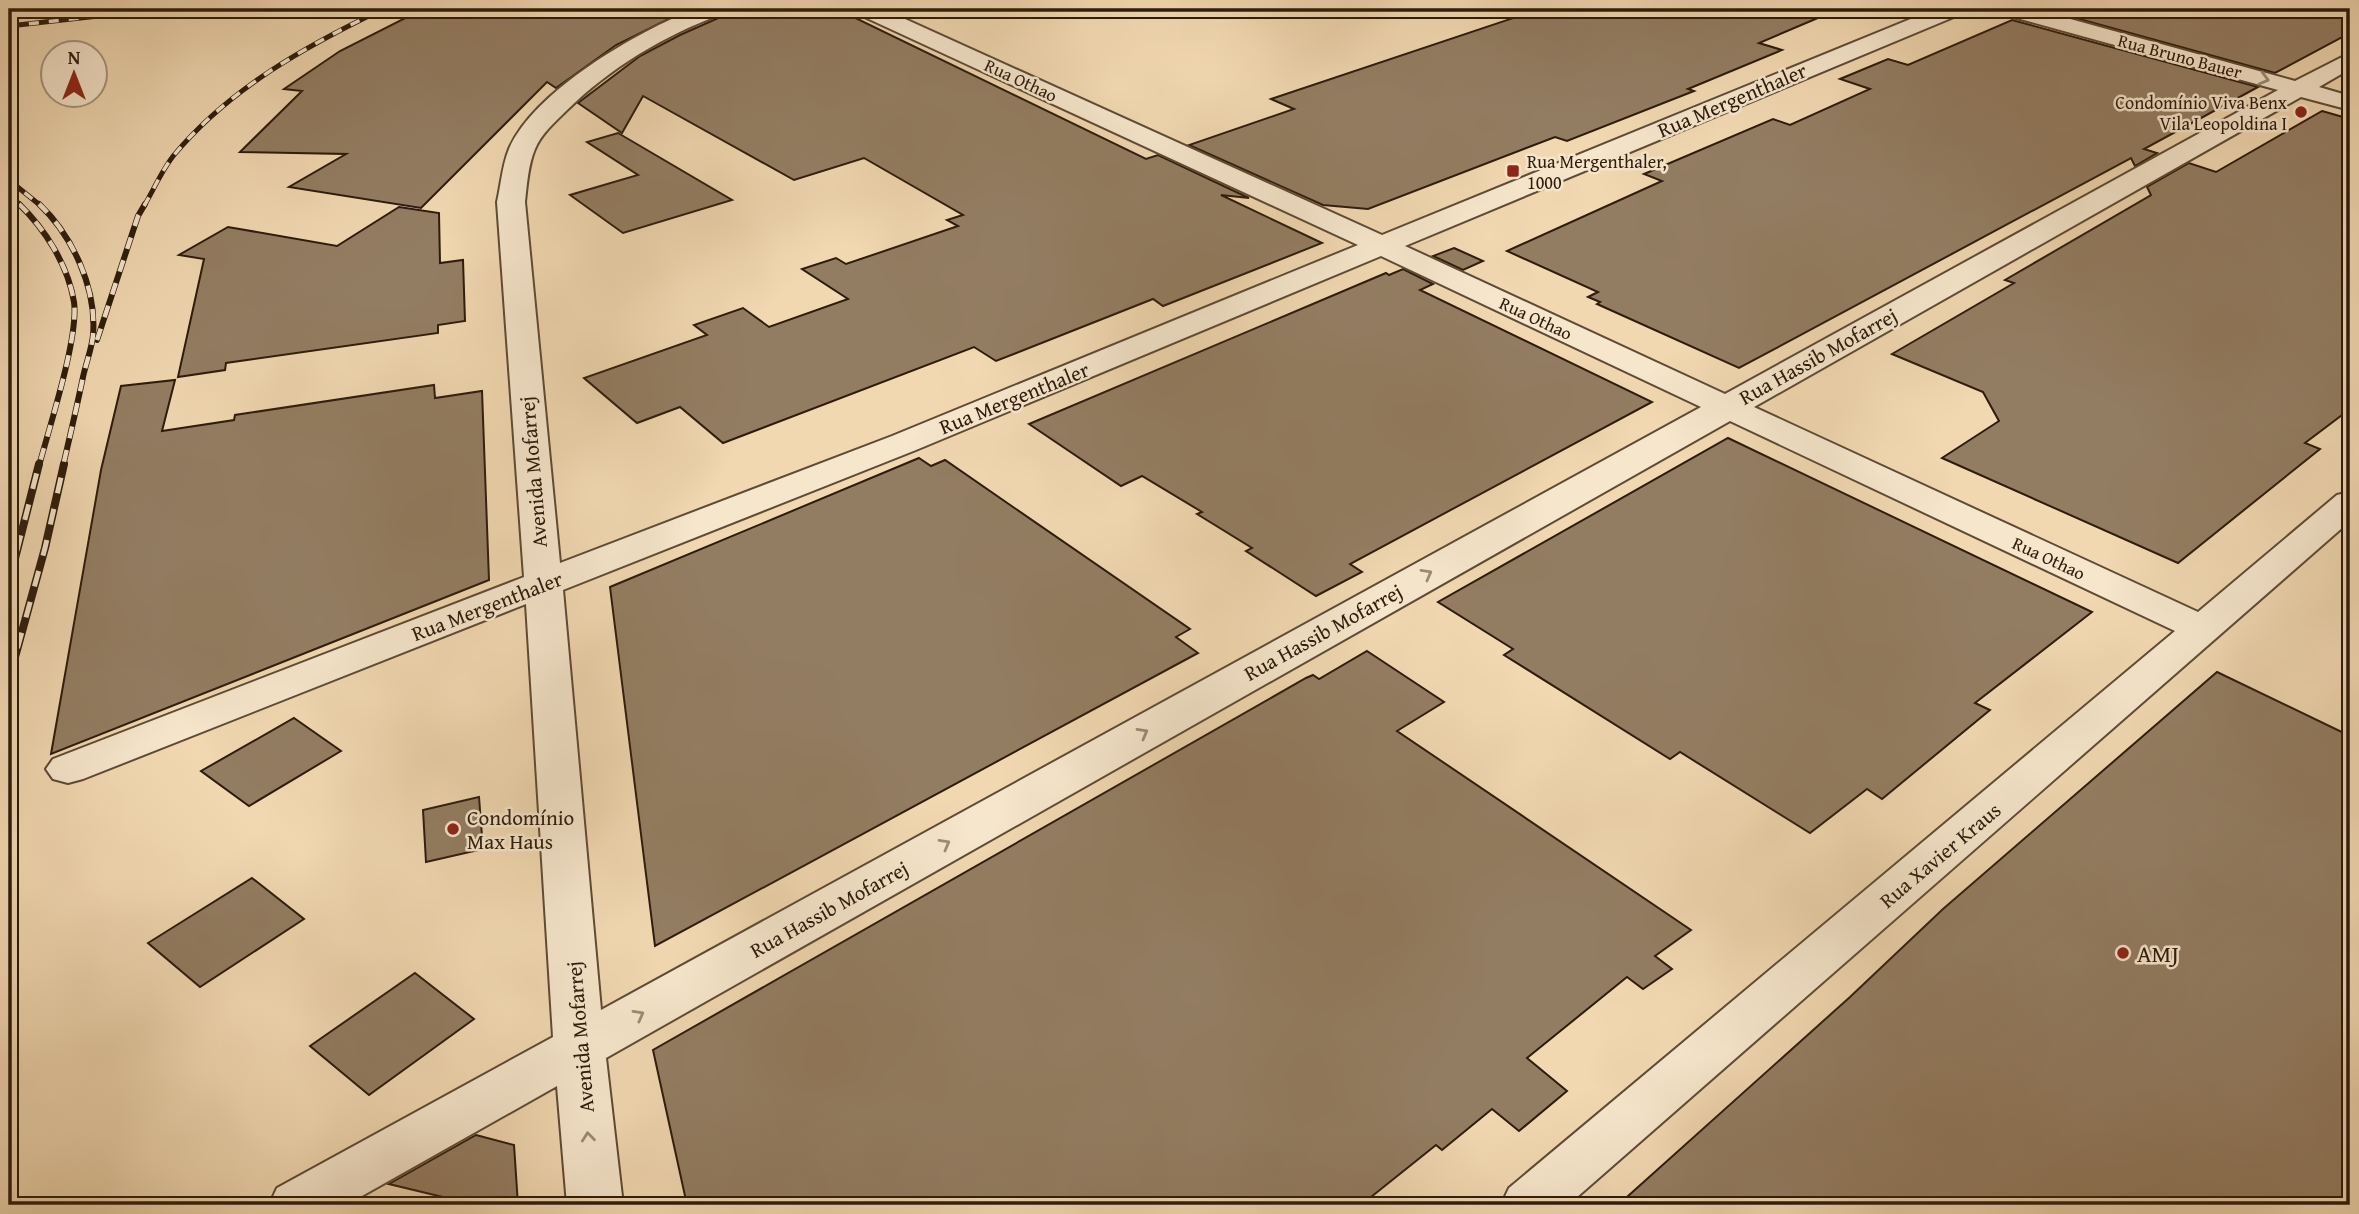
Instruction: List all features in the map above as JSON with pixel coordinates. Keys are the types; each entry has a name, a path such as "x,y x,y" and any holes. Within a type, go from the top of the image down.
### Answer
{"street":[{"name":"Avenida Mofarrej","path":"595,1205 579,1048 567,863 511,202 522,149 532,133 572,90 596,71 660,31 714,9"},
{"name":"Rua Othao","path":"866,9 1382,246 2204,630"},
{"name":"Rua Mergenthaler","path":"68,769 891,448 1953,9"},
{"name":"Rua Bruno Bauer","path":"2010,9 2350,103"},
{"name":"Rua Hassib Mofarrej","path":"297,1205 2350,60"},
{"name":"Rua Xavier Kraus","path":"1529,1205 2350,503"}],"building":[{"path":"423,9 689,9 616,45 556,88 547,82 421,208 289,187 346,154 240,152 302,91 284,89 340,51"},
{"path":"728,9 837,9 1146,159 1158,155 1249,198 1221,195 1322,243 1163,306 1153,299 996,361 974,347 723,443 680,407 637,423 584,378 707,335 694,325 743,308 769,327 848,299 802,269 836,258 846,264 958,226 947,220 963,215 864,158 794,180 643,96 622,133 578,103 640,56 723,16"},
{"path":"1540,9 1839,9 1759,43 1782,50 1688,89 1694,91 1567,141 1555,137 1368,209 1323,205 1189,145 1294,109 1271,99"},
{"path":"2043,9 2350,9 2350,33 2275,73"},
{"path":"2012,20 2258,87 2144,149 2157,153 2135,166 2131,158 1739,368 1597,304 1600,302 1588,297 1598,292 1507,251 1662,181 1644,174 1773,119 1790,125 1870,89 1840,79 1888,59 1908,65"},
{"path":"2322,111 2350,119 2350,409 2305,443 2320,449 2178,563 1942,458 1999,421 1983,392 1892,354 2014,283 2005,280 2151,195 2147,187 2189,163 2216,172"},
{"path":"618,133 732,200 623,233 570,195 638,175 587,142"},
{"path":"399,207 439,213 440,263 463,260 465,321 438,325 438,333 226,363 225,370 178,377 204,259 179,255 228,227 337,246"},
{"path":"1454,248 1483,261 1463,270 1433,256"},
{"path":"1403,269 1433,284 1420,290 1652,402 1350,564 1362,572 1316,596 1246,551 1252,548 1197,514 1202,512 1142,476 1121,486 1029,424 1386,273 1389,275"},
{"path":"175,380 162,431 234,420 235,415 434,385 435,398 482,391 489,580 51,754 101,470 121,386"},
{"path":"1728,438 2092,612 1975,703 1990,710 1882,799 1867,789 1810,833 1680,752 1670,759 1504,655 1513,649 1438,602"},
{"path":"919,458 931,466 945,460 1190,629 1176,637 1198,653 655,946 610,587"},
{"path":"1367,651 1444,702 1397,731 1691,930 1655,956 1672,969 1643,989 1627,977 1527,1058 1567,1091 1519,1131 1492,1109 1442,1150 1436,1145 1361,1205 687,1205 653,1050 1306,678 1313,675 1319,679"},
{"name":"AMJ","path":"2217,672 2350,736 2350,1205 1618,1205 1850,997 1943,909"},
{"path":"294,718 341,751 249,806 201,771"},
{"name":"Condomínio Max Haus","path":"479,797 483,849 426,862 423,810"},
{"path":"252,878 304,919 200,987 148,943"},
{"path":"415,973 474,1019 369,1095 310,1046"},
{"path":"476,1135 514,1145 518,1205 476,1205 389,1184"}],"railway":[{"path":"9,26 161,9"},
{"path":"144,206 174,155 219,109 244,89 298,54 383,9"},
{"path":"9,180 40,206"},
{"path":"9,194 19,204"},
{"path":"19,204 54,248 67,275 74,302 68,359 39,466"},
{"path":"97,340 138,216 145,204"},
{"path":"40,206 72,247 86,281 93,317 91,345 63,466"},
{"path":"9,582 39,464"},
{"path":"9,679 45,548 64,464"}],"place":[{"name":"Condomínio Viva Benx Vila Leopoldina I","path":"2301,112"},
{"name":"Rua Mergenthaler, 1000","path":"1513,171"},
{"name":"Condomínio Max Haus","path":"453,829"},
{"name":"AMJ","path":"2123,953"}]}
